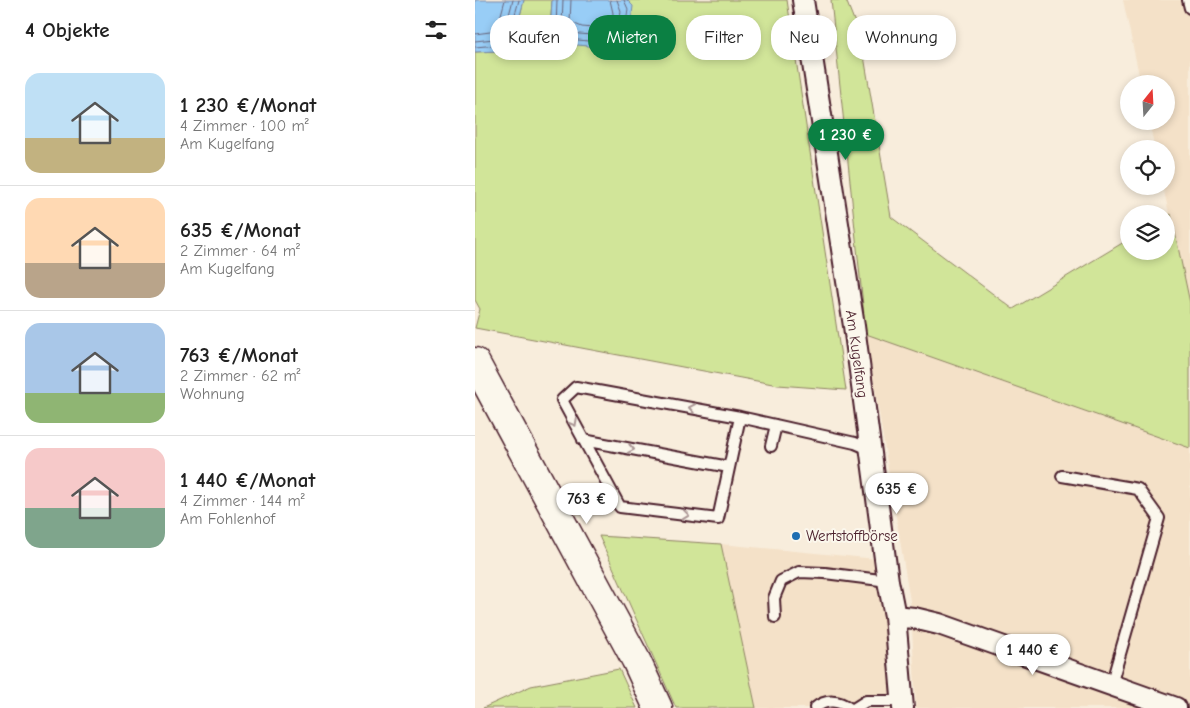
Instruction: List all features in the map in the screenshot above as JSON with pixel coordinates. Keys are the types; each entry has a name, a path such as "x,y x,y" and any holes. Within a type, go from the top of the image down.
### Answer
{"main road":[{"path":"475,362 636,660 658,708"}],"street":[{"name":"Am Kugelfang","path":"803,0 854,326 869,449 888,581 895,616 903,705"},
{"path":"895,616 939,624 1176,708"}],"lane":[{"path":"1188,0 1190,8"},
{"path":"739,417 718,519 620,507 562,400 576,387 739,417 855,443 869,449"},
{"path":"771,446 775,425"},
{"path":"583,440 729,467"},
{"path":"1062,476 1138,489 1159,518 1111,684"},
{"path":"775,617 774,598 781,581 799,572 825,573 888,581"},
{"path":"815,708 828,702 837,702 849,708"},
{"path":"855,708 867,702 903,705"}],"shaded area":[{"path":"1123,0 1190,0 1190,310 1175,241 1175,205 1167,205 1165,195 1175,195 1175,140 1153,140 1151,130 1175,130 1175,75 1139,75"},
{"path":"866,334 1190,448 1190,708 916,708 911,607"},
{"path":"721,544 877,559 889,609 896,708 756,708"}],"green space":[{"path":"524,0 552,0 551,15 520,15"},
{"path":"627,0 787,0 789,15 771,15 771,60 796,60 846,390 778,385 475,328 480,309 475,300 475,52 490,51 490,60 578,60 578,24 588,21 588,60 676,60 676,15 605,15 633,6"},
{"path":"831,0 846,0 852,15 847,15 847,60 865,60 891,217 1013,309 1120,244 1120,260 1175,260 1175,233 1190,303 1190,448 866,334 837,57 837,15 833,15"},
{"path":"599,536 721,544 756,708 676,708"},
{"path":"619,669 637,708 483,708 531,686"}],"water":[{"path":"475,0 524,0 520,15 490,15 490,51 475,52"},
{"path":"552,0 627,0 633,6 632,15 588,15 588,46 578,45 578,15 551,15"}],"place":[{"name":"Wertstoffbörse","path":"796,536"}]}
